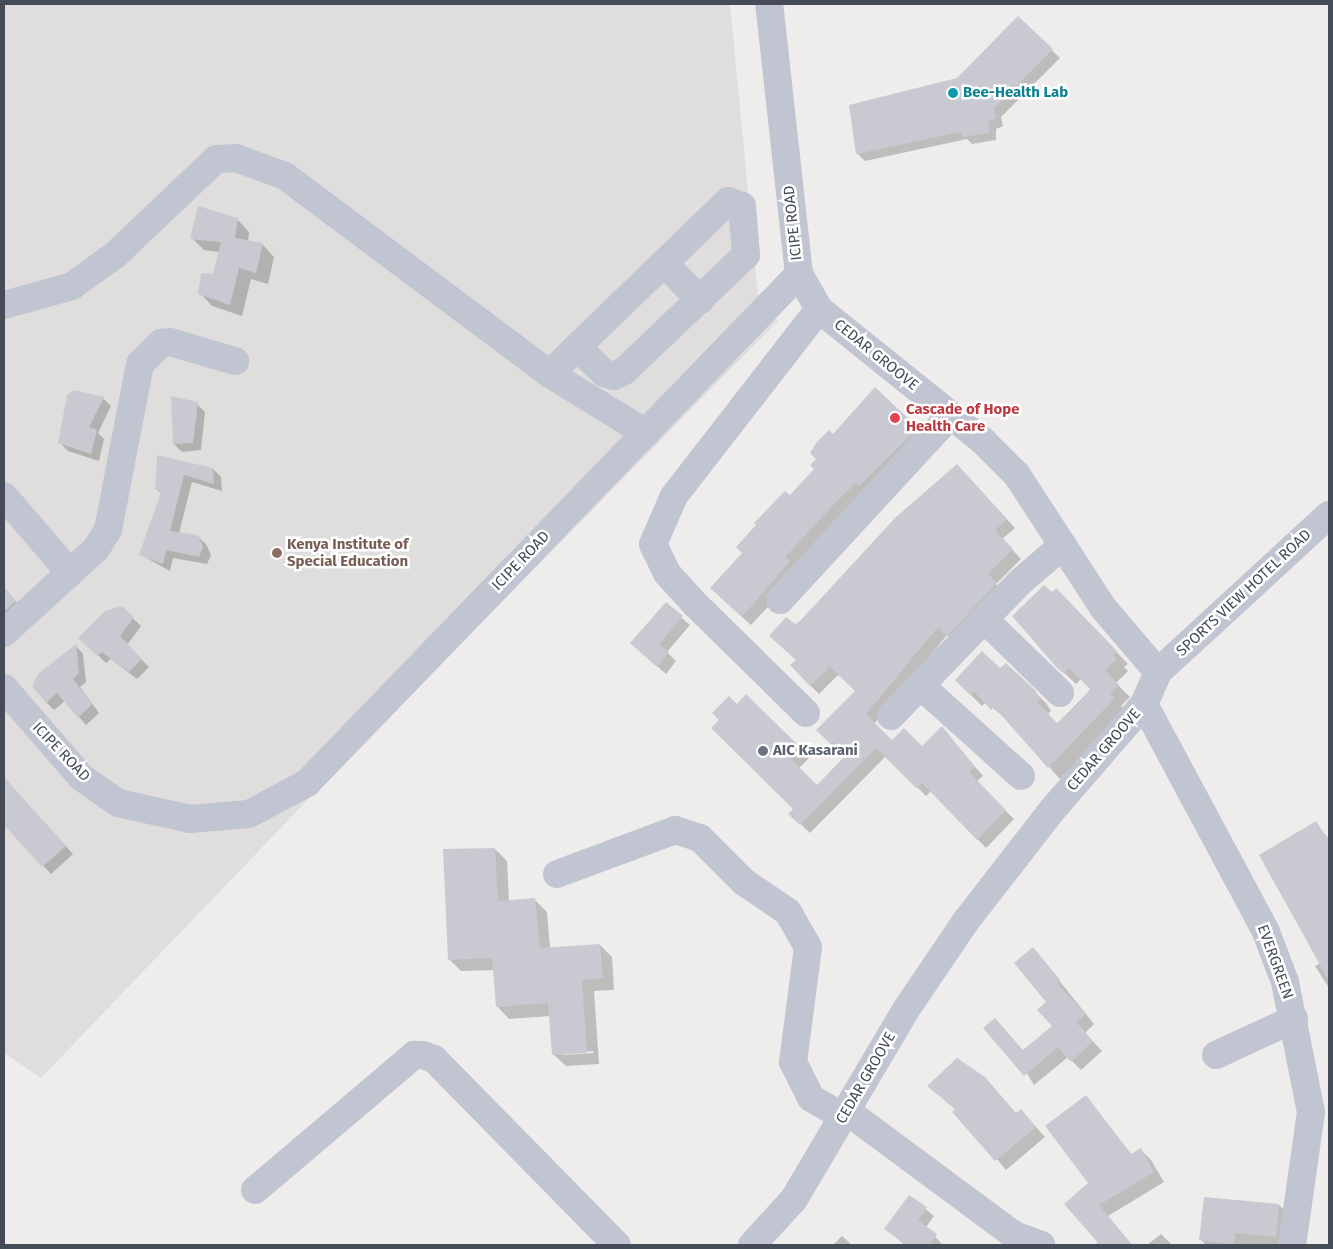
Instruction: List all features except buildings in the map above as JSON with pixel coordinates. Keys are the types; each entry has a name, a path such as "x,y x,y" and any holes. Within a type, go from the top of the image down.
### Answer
{"street":[{"name":"ICIPE ROAD","path":"4,688 81,777 118,803 190,820 249,814 307,783 798,274 769,4"},
{"path":"4,305 72,286 115,255 216,159 236,158 286,176 550,374 646,433"},
{"path":"550,374 577,347 728,202 742,206 748,252 700,300 614,376 577,347"},
{"path":"664,263 700,300"},
{"name":"CEDAR GROOVE","path":"752,1245 787,1209 846,1114 905,1011 966,922 1052,809 1144,704 1158,672 1104,609 1017,474 951,415 819,309 798,274"},
{"path":"806,713 694,603 668,573 653,544 674,496 819,309"},
{"path":"4,633 96,549 108,530 140,364 161,344 170,342 235,362"},
{"path":"780,600 951,415"},
{"path":"4,496 70,573"},
{"name":"SPORTS VIEW HOTEL ROAD","path":"1158,672 1329,515"},
{"path":"891,716 984,619 1062,545"},
{"path":"984,619 1060,693"},
{"path":"920,685 1021,776"},
{"name":"EVERGREEN","path":"1144,704 1266,932 1294,1019 1320,1111 1292,1245"},
{"path":"557,874 675,830 700,838 744,882 788,912 808,946 793,1062 811,1098 846,1114 1014,1234 1041,1245"},
{"path":"1216,1055 1294,1019"},
{"path":"255,1190 414,1055 423,1055 434,1059 617,1245"}],"shaded area":[{"name":"Kenya Institute of Special Education","path":"4,4 730,4 758,295 778,321 321,786 41,1078 4,1053"}],"place":[{"name":"Bee-Health Lab","path":"953,93"},
{"name":"Cascade of Hope Health Care","path":"895,418"},
{"name":"Kenya Institute of Special Education","path":"277,553"},
{"name":"AIC Kasarani","path":"763,751"}]}
